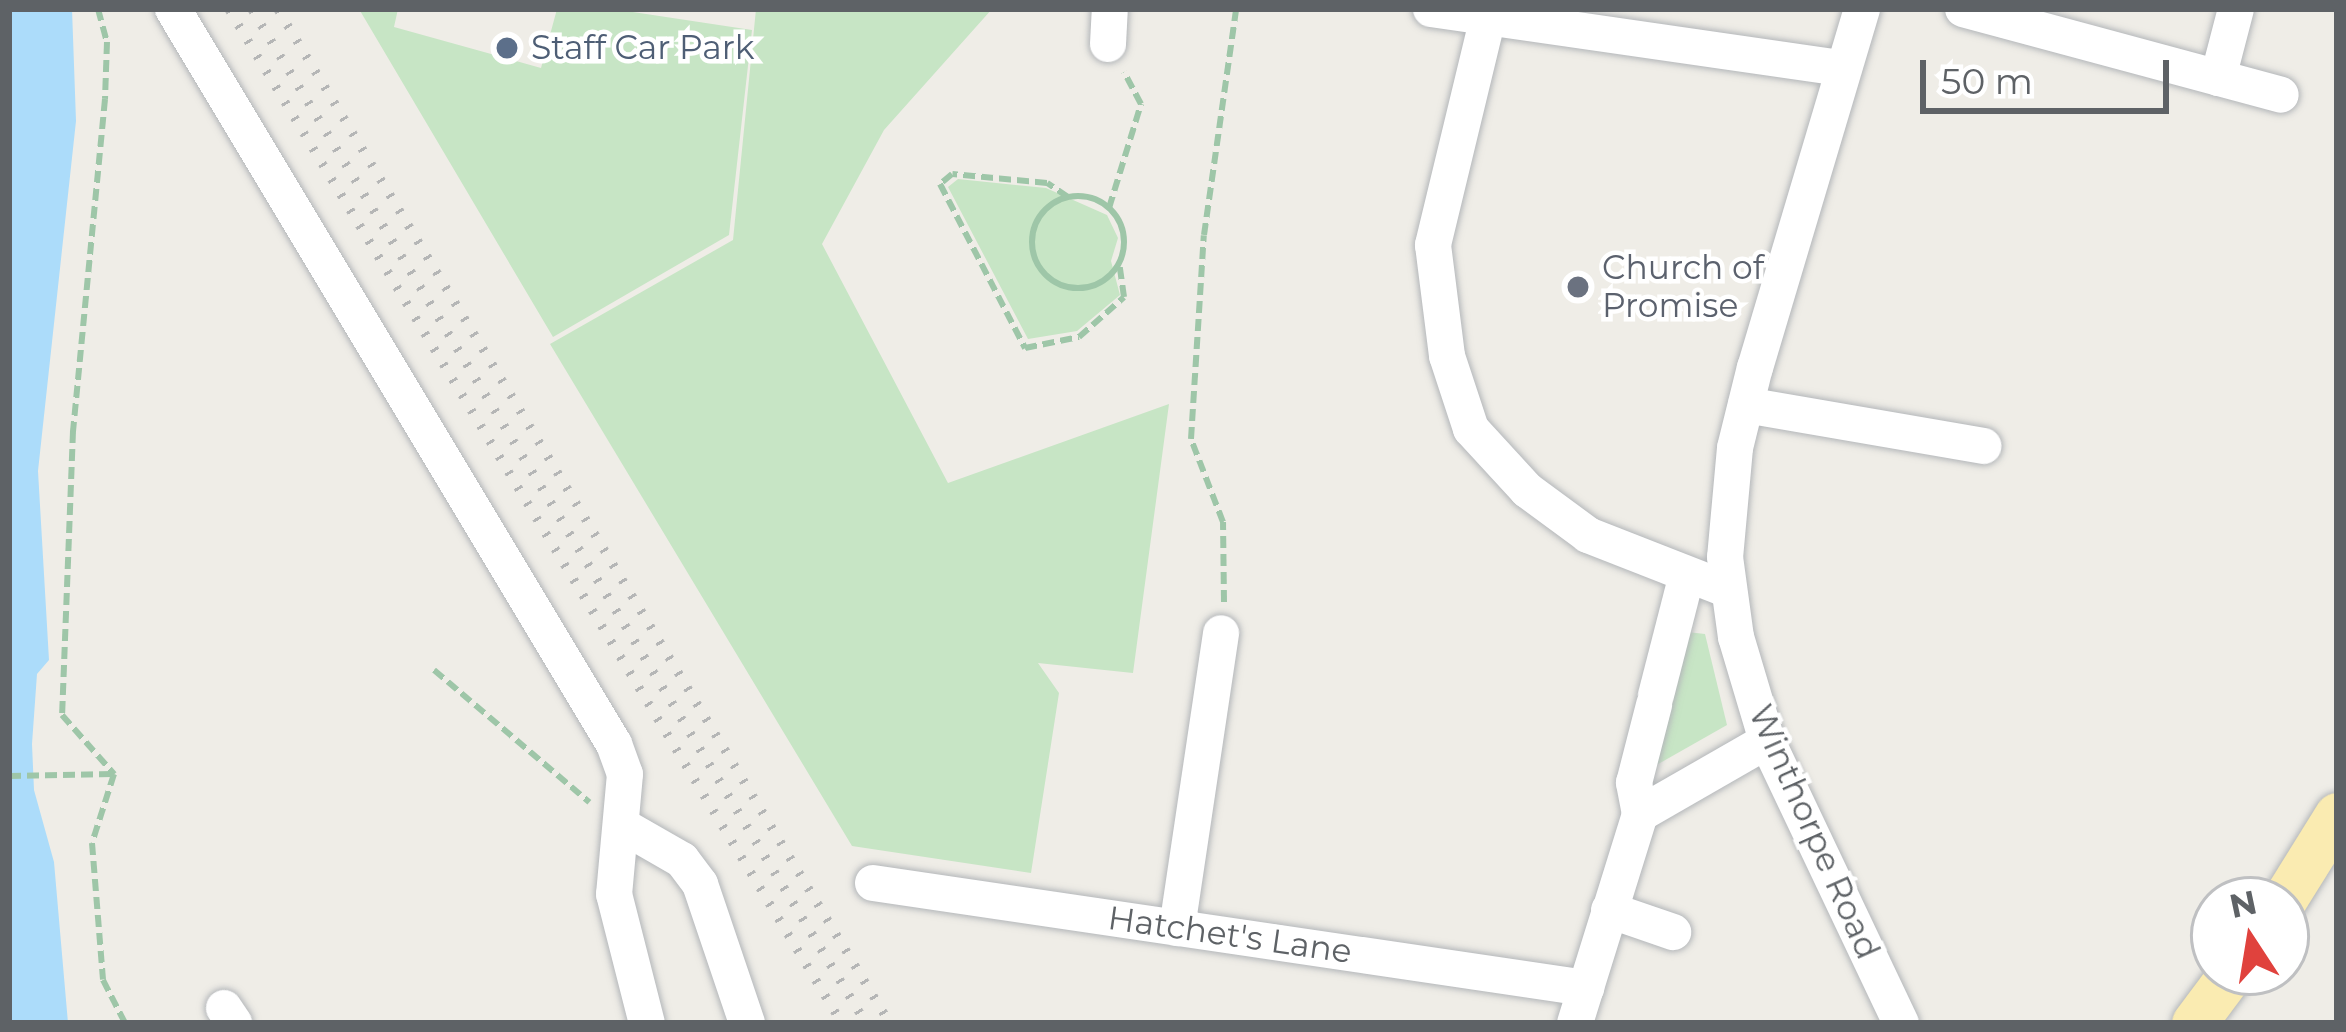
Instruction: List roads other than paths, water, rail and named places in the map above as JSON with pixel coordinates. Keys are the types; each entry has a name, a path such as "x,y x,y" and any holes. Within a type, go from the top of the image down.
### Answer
{"main road":[{"path":"2299,876 2337,815"},
{"path":"2194,1023 2214,996"}],"street":[{"path":"173,9 614,744 625,774 614,894 646,1023"},
{"path":"1431,9 1489,13 1842,68"},
{"name":"Winthorpe Road","path":"1862,9 1735,448 1728,590 1767,741 1901,1023"},
{"path":"1963,9 2281,94"},
{"path":"2218,78 2236,9"},
{"path":"1489,13 1433,245 1447,356 1472,429 1527,490 1588,536 1686,578 1728,590"},
{"path":"1746,405 1983,446"},
{"name":"Hatchet's Lane","path":"873,883 1177,928 1581,1006 1640,814 1634,783 1686,578"},
{"path":"1177,928 1221,633"},
{"path":"1640,814 1767,741"},
{"path":"621,826 682,860 700,884 747,1023"},
{"path":"1609,910 1673,932"}],"water":[{"path":"9,9 72,9 76,121 38,471 49,660 37,674 32,744 34,790 54,862 68,1023 9,1023"}],"railway":[{"path":"229,9 842,1023"},
{"path":"252,9 866,1023"},
{"path":"278,9 890,1023"}],"place":[{"name":"Staff Car Park","path":"507,48"},
{"name":"Church of Promise","path":"1578,287"}]}
